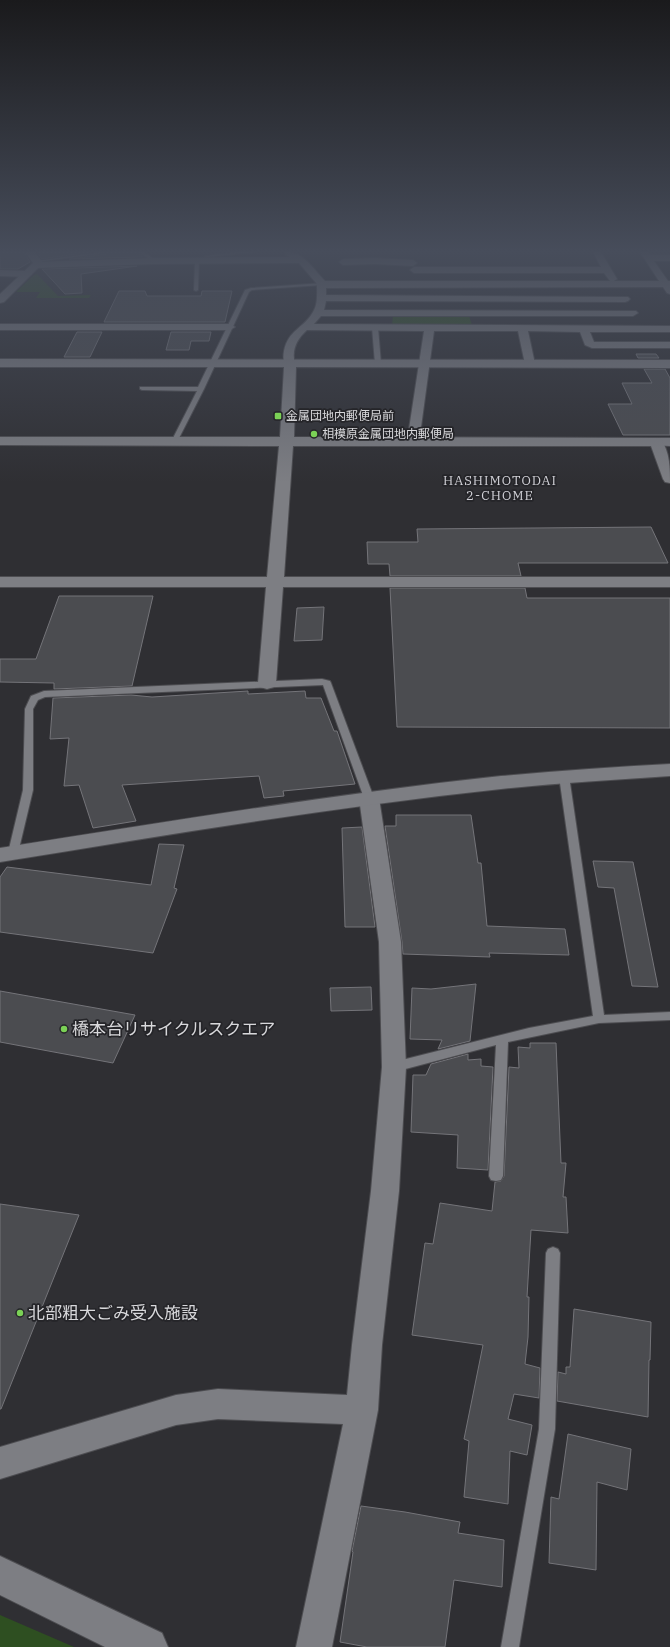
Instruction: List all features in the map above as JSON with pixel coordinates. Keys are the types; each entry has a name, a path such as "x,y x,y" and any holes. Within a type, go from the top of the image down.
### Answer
{"street":[{"path":"267,683 287,436 290,364 288,359 291,340 295,334 304,329"},
{"path":"413,442 429,329"},
{"path":"522,329 530,364"},
{"path":"575,329 592,329"},
{"path":"584,329 589,343 592,344 670,345"},
{"path":"0,363 670,364"},
{"path":"0,441 670,442"},
{"path":"656,442 670,479"},
{"path":"0,582 670,582"},
{"path":"6,854 369,798 527,779 670,770"},
{"path":"314,1647 362,1410 385,1191 394,1067 390,942 369,798"},
{"path":"0,1463 176,1410 218,1404 362,1410"},
{"path":"0,1575 148,1647"}],"lane":[{"path":"174,442 229,329"},
{"path":"375,329 378,364"},
{"path":"142,388 201,389"},
{"path":"6,854 28,790 29,709 34,698 44,694 267,683 327,683 369,798"},
{"path":"564,776 599,1019"},
{"path":"394,1067 529,1032 599,1019 670,1016"},
{"path":"496,1176 502,1039"},
{"path":"510,1647 547,1429 554,1253"}],"green space":[{"path":"0,1615 74,1647 0,1647"}],"building":[{"path":"77,332 102,332 90,357 64,357"},
{"path":"171,332 211,332 209,341 191,341 189,350 166,350"},
{"path":"636,354 656,354 659,358 638,358"},
{"path":"644,369 665,369 670,378 670,435 623,435 608,404 632,404 622,383 652,383"},
{"path":"651,527 668,563 518,563 521,576 390,576 389,564 368,564 367,542 418,542 417,529"},
{"path":"390,588 525,588 527,598 670,598 670,728 397,727"},
{"path":"59,596 153,596 132,686 54,689 54,683 0,682 0,659 36,659"},
{"path":"324,607 322,640 294,641 297,608"},
{"path":"248,691 248,694 305,691 306,698 321,698 334,731 337,731 355,784 283,791 284,796 264,798 259,776 122,785 136,821 93,828 79,785 64,786 69,738 50,739 53,698 131,695 152,697"},
{"path":"396,815 471,815 478,863 481,863 487,926 565,929 569,955 489,953 490,957 403,954 385,826 396,826"},
{"path":"362,827 375,927 345,927 342,828"},
{"path":"159,844 184,845 174,888 177,889 153,953 0,932 0,877 7,867 151,885"},
{"path":"593,861 633,862 658,987 632,986 614,888 598,887"},
{"path":"476,984 470,1041 438,1049 442,1040 410,1039 412,988 431,989"},
{"path":"371,987 372,1010 331,1011 330,988"},
{"name":"橋本台リサイクルスクエア","path":"0,991 135,1015 113,1063 0,1042"},
{"path":"530,1043 556,1043 561,1163 566,1163 563,1197 566,1197 568,1233 531,1230 527,1297 529,1297 528,1337 525,1364 540,1368 539,1398 514,1394 508,1419 532,1425 527,1455 510,1451 508,1504 464,1497 469,1441 464,1439 483,1345 412,1335 425,1243 433,1244 440,1203 492,1211 495,1182 501,1181 504,1176 509,1067 519,1068 518,1047 530,1048"},
{"path":"468,1054 468,1060 481,1059 481,1066 493,1067 488,1170 457,1168 458,1135 411,1132 413,1075 426,1075 431,1064"},
{"name":"北部粗大ごみ受入施設","path":"0,1204 79,1215 1,1409 0,1409"},
{"path":"574,1309 651,1322 648,1417 557,1401 558,1372 566,1374 566,1367 570,1367"},
{"path":"568,1434 631,1449 627,1490 597,1482 596,1570 549,1563 551,1497 559,1499"},
{"path":"361,1506 460,1522 458,1533 504,1540 502,1587 454,1580 445,1647 367,1647 340,1642 352,1551"}],"place":[{"name":"金属団地内郵便局前","path":"278,416"},
{"name":"相模原金属団地内郵便局","path":"314,434"},
{"name":"橋本台リサイクルスクエア","path":"64,1029"},
{"name":"北部粗大ごみ受入施設","path":"20,1313"}],"district":[{"name":"HASHIMOTODAI 2-CHOME","path":"500,488"}]}
